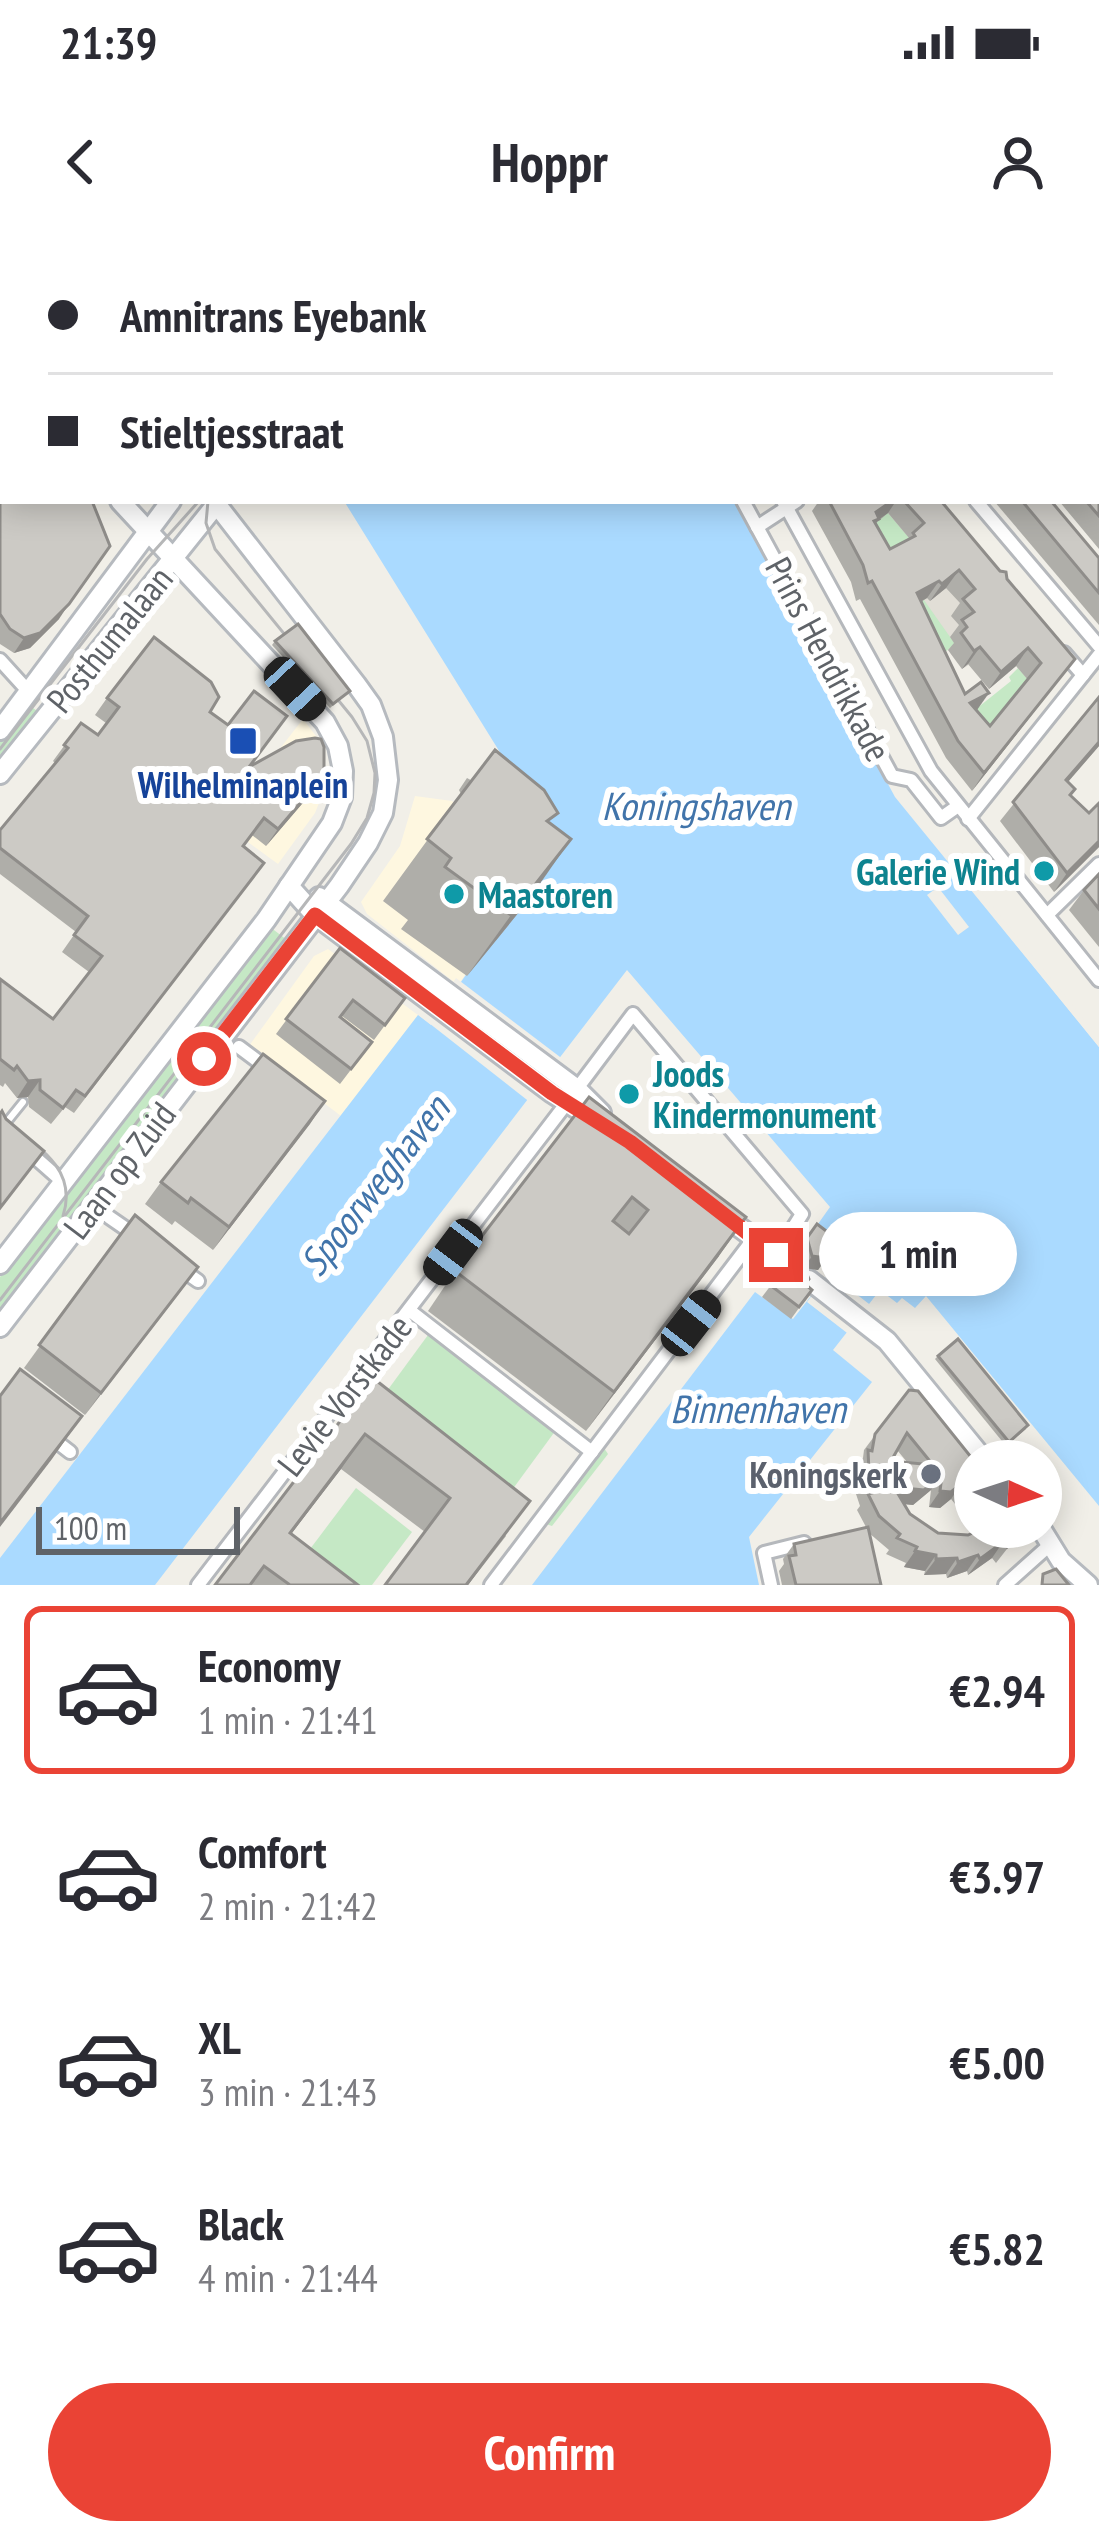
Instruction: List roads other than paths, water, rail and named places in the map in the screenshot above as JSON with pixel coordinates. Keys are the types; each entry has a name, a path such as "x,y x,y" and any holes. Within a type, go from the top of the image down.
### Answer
{"main road":[{"name":"Laan op Zuid","path":"0,1264 289,886 340,803 343,771 326,722 123,504"},
{"name":"Posthumalaan","path":"0,730 169,504"},
{"name":"Posthumalaan","path":"0,774 215,504"},
{"name":"Laan op Zuid","path":"0,1327 321,908 380,820 388,786 383,737 371,705 219,504"},
{"path":"289,886 568,1089 615,1131"},
{"path":"699,1196 783,1260"},
{"path":"814,1284 899,1354 968,1440"},
{"path":"1049,1548 1091,1585"}],"street":[{"name":"Prins Hendrikkade","path":"745,504 892,776 911,780 941,818 958,806"},
{"name":"Prins Hendrikkade","path":"757,527 788,504"},
{"name":"Prins Hendrikkade","path":"790,504 927,764 1099,980"},
{"path":"978,504 1094,662"},
{"path":"1058,646 1094,662"},
{"path":"0,660 29,692"},
{"path":"968,818 1094,662"},
{"path":"1047,915 1099,864"},
{"name":"Levie Vorstkade","path":"198,1585 410,1310 568,1089 633,1014 802,1214 783,1260"},
{"path":"239,1047 273,1072"},
{"path":"1,1129 63,1182"},
{"path":"110,1216 145,1242"},
{"path":"491,1585 754,1238"},
{"path":"162,1255 198,1281"},
{"path":"410,1310 592,1452"},
{"path":"344,1395 362,1409"},
{"path":"35,1425 70,1453"},
{"path":"508,1524 526,1539"},
{"path":"771,1585 764,1553 820,1540"},
{"path":"1005,1585 1020,1578 1040,1548"}],"lane":[{"path":"1,1129 22,1102"}],"water":[{"name":"Koningshaven","path":"346,504 737,504 895,797 1099,1047 1099,1506 1062,1461 1062,1440 1045,1440 926,1296 915,1308 902,1298 897,1303 880,1290 833,1350 872,1382 749,1537 759,1585 532,1585 755,1292 793,1319 839,1260 813,1231 830,1207 627,970 155,1585 0,1585 0,1558 418,1015 431,1025 516,903 519,783"}],"tram line":[{"path":"0,749 147,559 196,504"},
{"path":"0,1300 351,844 367,818 374,793 375,773 367,741 215,549 206,523 208,504"},
{"path":"0,1118 59,1170 65,1184 63,1216"}],"place":[{"name":"Wilhelminaplein","path":"243,741"},
{"name":"Galerie Wind","path":"1044,871"},
{"name":"Maastoren","path":"454,894"},
{"name":"Joods Kindermonument","path":"629,1094"},
{"name":"Koningskerk","path":"931,1474"}],"water label":[{"name":"Spoorweghaven","path":"374,1185"},
{"name":"Binnenhaven","path":"758,1408"}]}
